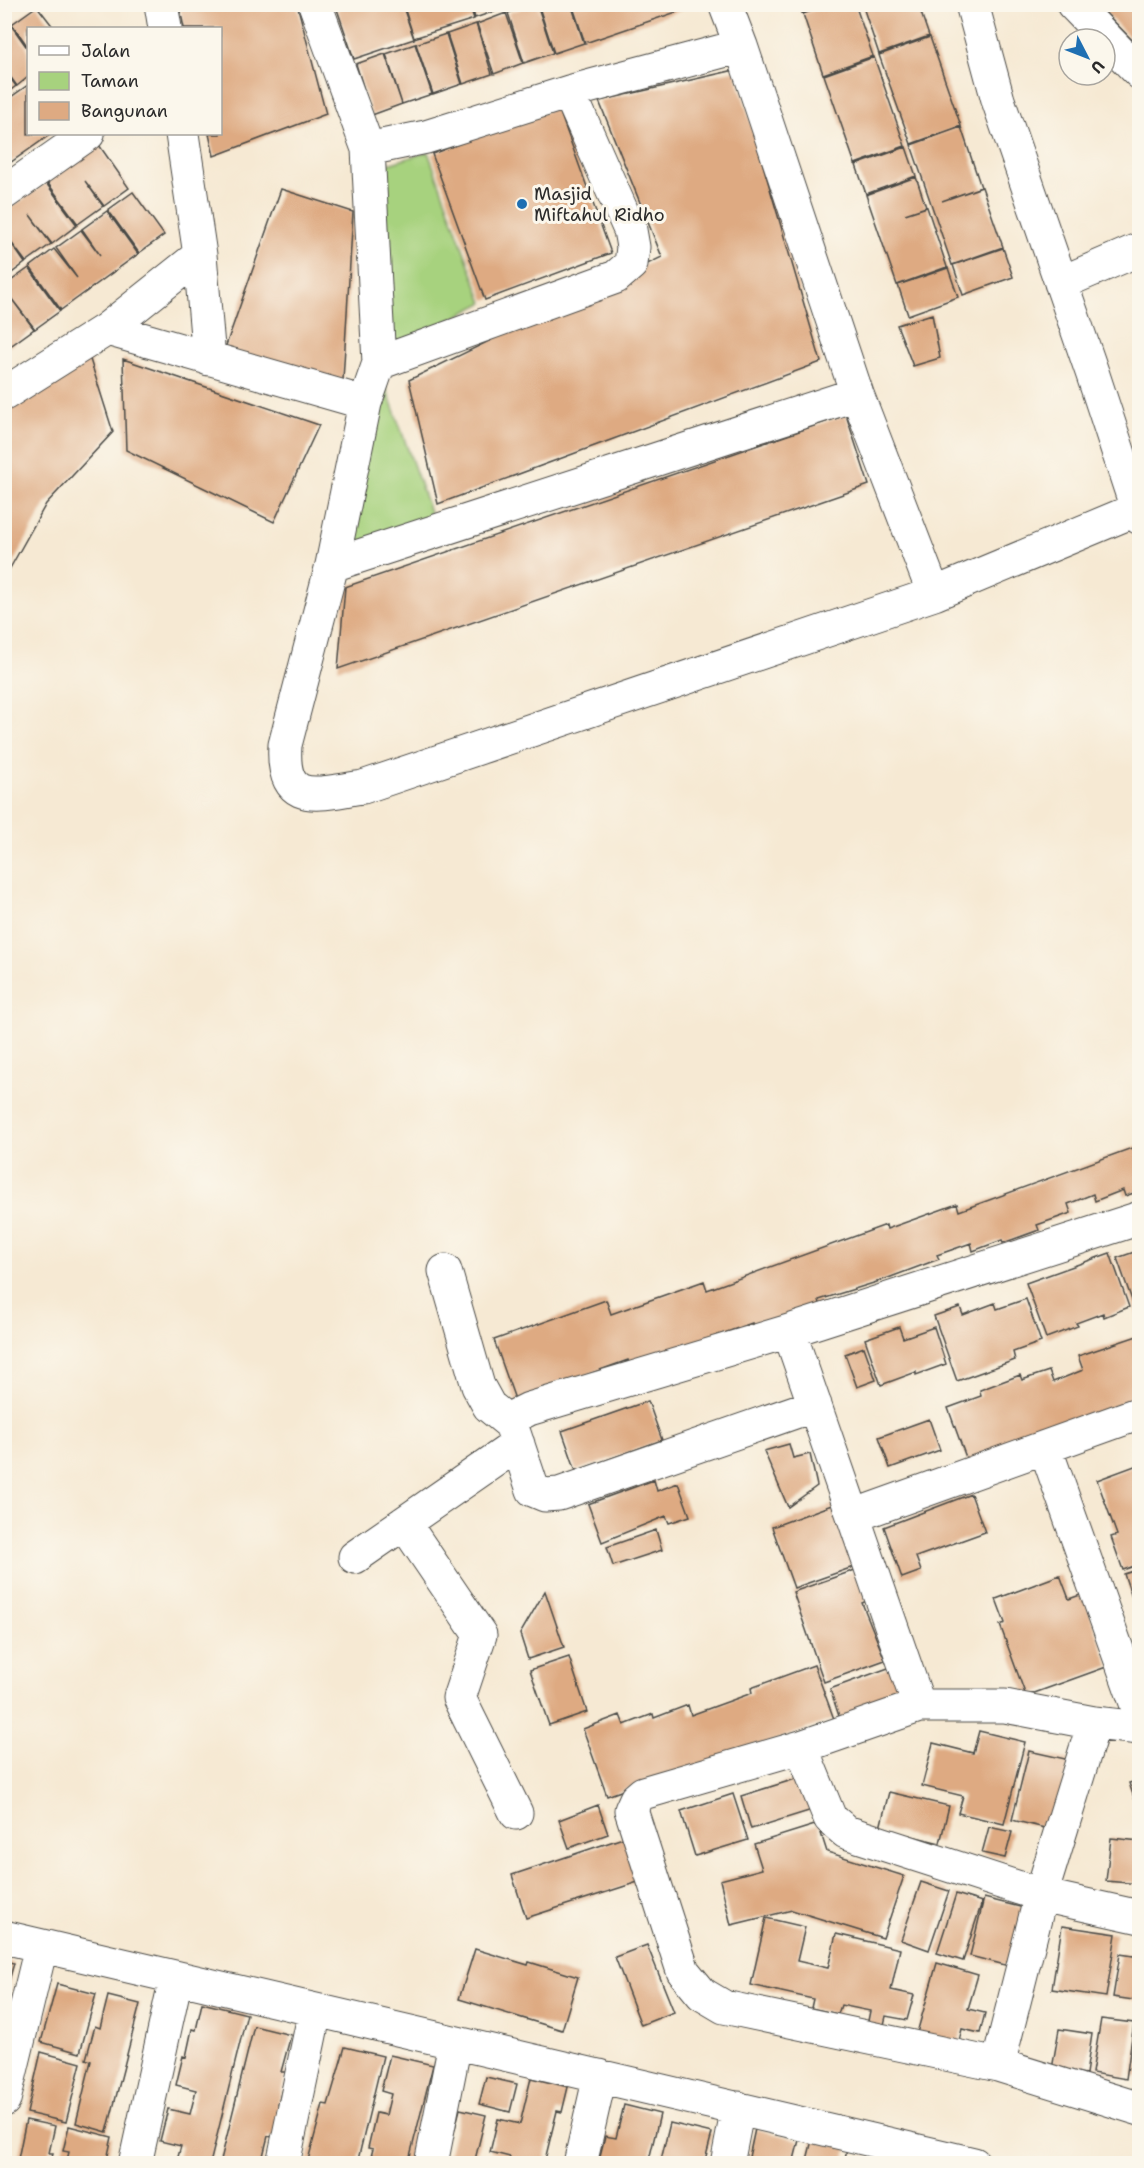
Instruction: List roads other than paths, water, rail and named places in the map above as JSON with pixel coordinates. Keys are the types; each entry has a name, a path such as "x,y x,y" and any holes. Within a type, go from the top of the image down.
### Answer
{"street":[{"path":"161,4 165,27"},
{"path":"315,4 368,149 379,363 365,403 332,565 285,745 284,763 288,777 299,791 310,794 363,787 934,594 1139,512 998,100 972,4"},
{"path":"725,4 856,394 934,594"},
{"path":"1073,4 1140,73"},
{"path":"368,149 426,137 569,92 741,46"},
{"path":"379,363 616,276 631,264 633,247 630,230 569,92"},
{"path":"4,193 87,135"},
{"path":"182,135 200,255 209,359"},
{"path":"1061,283 1140,249"},
{"path":"4,394 107,330 200,255"},
{"path":"107,330 365,403"},
{"path":"332,565 856,394"},
{"path":"355,1557 404,1523 514,1434 517,1415 529,1409 789,1331 1140,1218"},
{"path":"445,1271 478,1386 489,1406 514,1434 533,1490 545,1495 559,1494 814,1405"},
{"path":"789,1331 920,1706"},
{"path":"853,1516 1140,1413"},
{"path":"1045,1447 1140,1714"},
{"path":"404,1523 480,1635 459,1698 516,1813"},
{"path":"1140,1728 1094,1723 1005,1706 920,1706 801,1747 643,1793 636,1799 631,1810 683,1971 702,1994 724,2007 998,2065 1140,2109"},
{"path":"998,2065 1041,1895 1094,1723"},
{"path":"801,1747 830,1818 846,1832 1041,1895 1140,1917"},
{"path":"4,1937 738,2109 871,2152 974,2163"},
{"path":"4,2100 41,1947"},
{"path":"135,2163 176,1978"},
{"path":"283,2163 315,2011"},
{"path":"431,2163 455,2043"},
{"path":"580,2163 600,2076"},
{"path":"727,2163 738,2109"}],"place":[{"name":"Masjid Miftahul Ridho","path":"522,204"}]}
